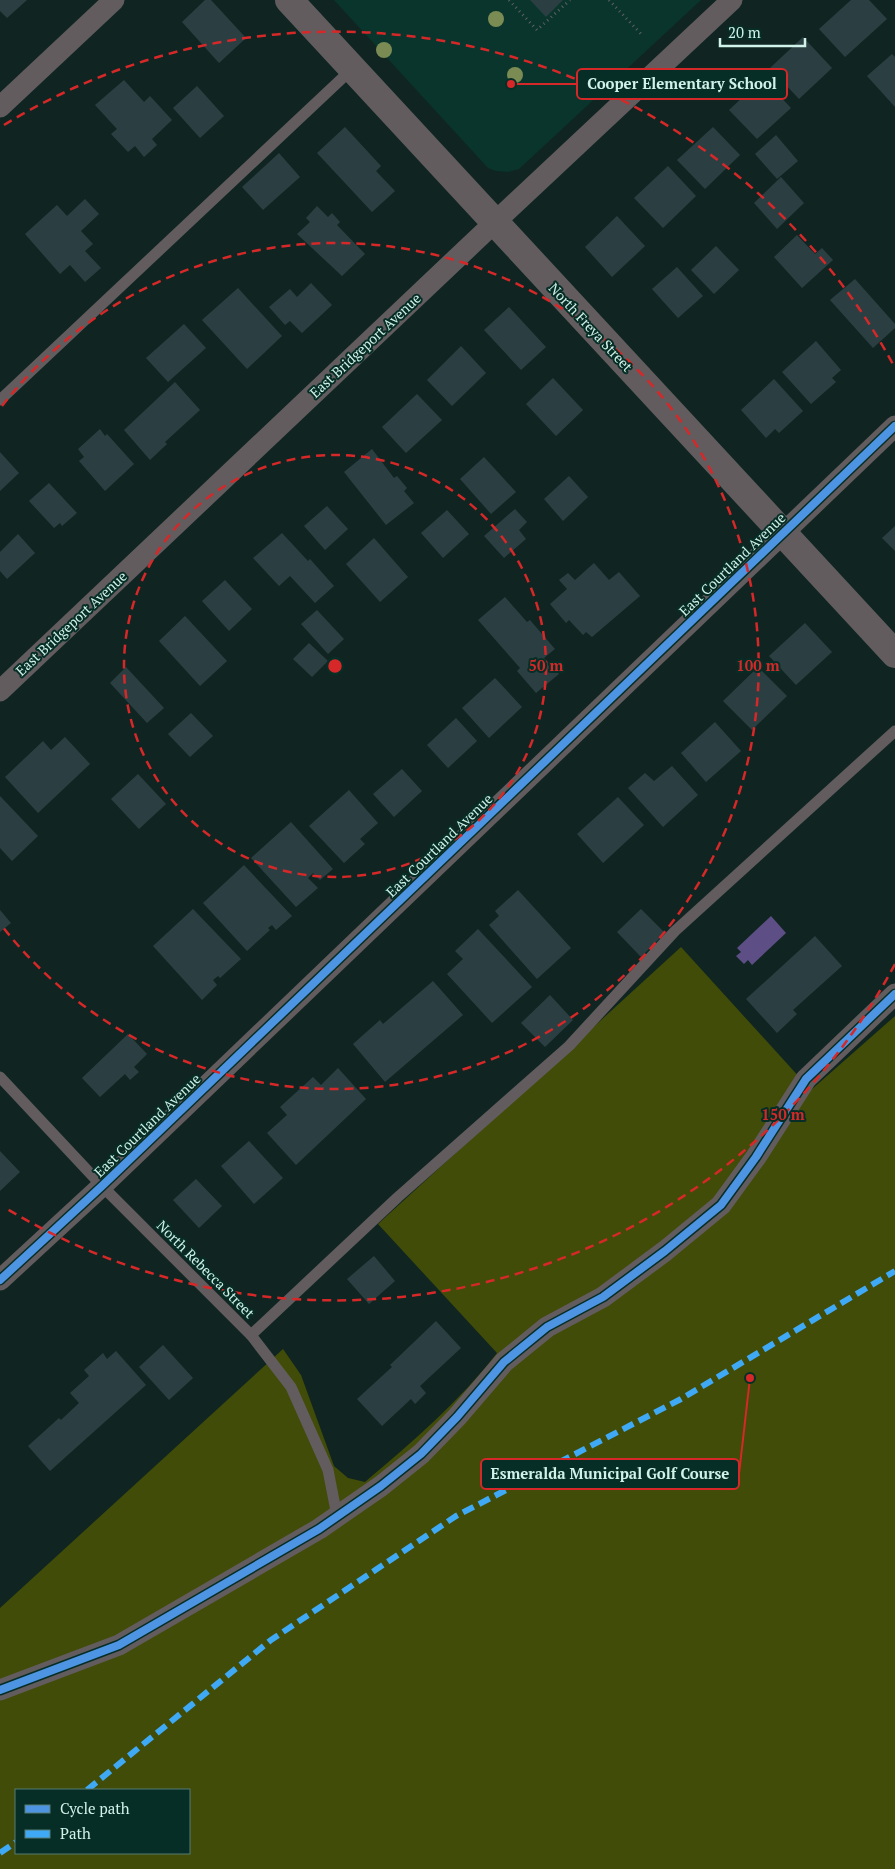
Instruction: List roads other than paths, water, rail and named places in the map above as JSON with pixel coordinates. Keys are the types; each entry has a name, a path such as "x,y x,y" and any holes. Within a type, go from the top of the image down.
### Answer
{"street":[{"path":"0,107 114,0"},
{"name":"North Freya Street","path":"288,0 895,654"},
{"name":"East Bridgeport Avenue","path":"0,691 732,0"},
{"name":"East Courtland Avenue","path":"0,1280 102,1186 895,426"},
{"path":"0,1690 119,1645 311,1533 381,1486 421,1454 457,1417 504,1362 547,1327 603,1297 665,1251 721,1205 756,1157 806,1079 895,994"}],"lane":[{"path":"0,400 352,69"},
{"path":"251,1335 398,1197 569,1046 675,931 895,731"},
{"name":"North Rebecca Street","path":"0,1078 102,1186 251,1335 291,1387 328,1470 337,1516"}],"place":[{"name":"Cooper Elementary School","path":"511,84"},
{"name":"Esmeralda Municipal Golf Course","path":"750,1378"}]}
